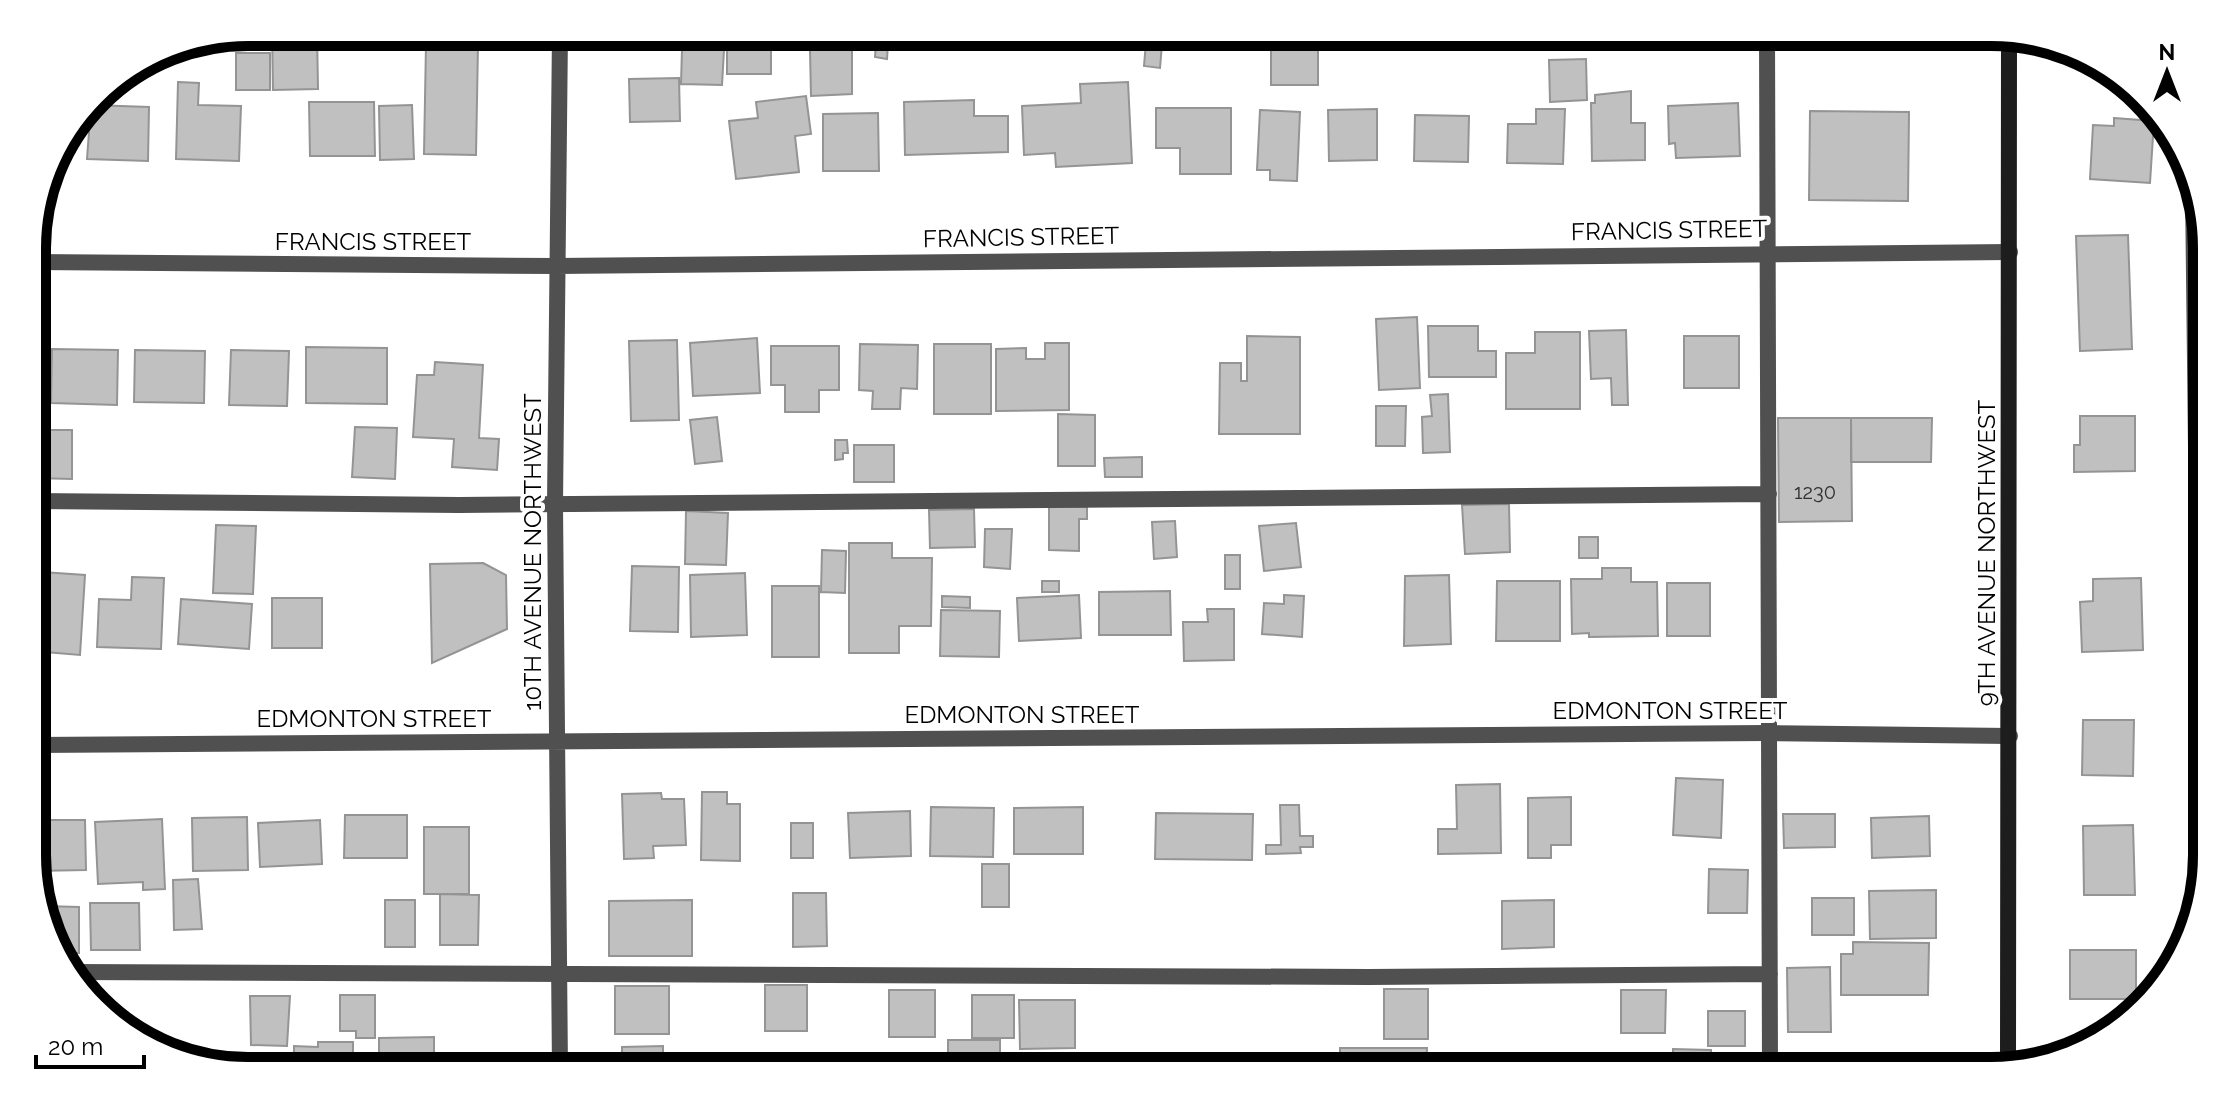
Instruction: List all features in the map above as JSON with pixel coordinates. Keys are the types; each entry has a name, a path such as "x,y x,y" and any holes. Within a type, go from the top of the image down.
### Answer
{"main road":[{"name":"9TH AVENUE NORTHWEST","path":"2008,1056 2009,47"}],"street":[{"name":"10TH AVENUE NORTHWEST","path":"560,46 555,504 560,1057"},
{"path":"1767,46 1770,1057"},
{"name":"FRANCIS STREET","path":"46,262 556,266 2010,252"},
{"path":"46,501 555,504 1769,494"},
{"name":"EDMONTON STREET","path":"46,745 1767,733 2010,736"},
{"path":"84,972 1430,977 1770,974"}],"building":[{"path":"272,46 317,46 318,89 273,90"},
{"path":"426,46 478,46 476,155 424,154"},
{"path":"727,46 771,46 771,74 727,74"},
{"path":"876,46 888,46 887,59 875,57"},
{"path":"1146,46 1162,46 1160,68 1144,66"},
{"path":"1271,46 1318,46 1318,85 1271,85"},
{"path":"682,49 724,50 722,85 681,84"},
{"path":"810,50 852,50 852,94 811,96"},
{"path":"236,53 270,53 270,90 236,90"},
{"path":"1586,59 1587,100 1550,102 1549,60"},
{"path":"679,78 680,121 630,122 629,79"},
{"path":"178,82 199,83 198,105 241,106 239,161 176,159"},
{"path":"1128,82 1132,163 1056,167 1055,153 1024,155 1022,106 1081,103 1080,84"},
{"path":"1631,91 1631,123 1645,123 1645,160 1592,161 1591,103 1595,103 1595,95"},
{"path":"806,96 811,134 795,136 799,172 736,179 729,121 758,118 756,102"},
{"path":"974,100 974,116 1008,116 1008,152 905,155 904,102"},
{"path":"309,102 374,102 375,156 310,156"},
{"path":"1738,103 1740,156 1676,158 1675,143 1669,144 1668,106"},
{"path":"105,105 149,107 148,161 87,159 90,123"},
{"path":"412,105 414,159 380,160 379,106"},
{"path":"1156,108 1231,108 1231,174 1180,174 1180,148 1156,148"},
{"path":"1377,109 1377,160 1329,161 1328,110"},
{"path":"1536,109 1565,109 1563,164 1507,163 1508,124 1536,124"},
{"path":"1260,110 1300,112 1297,181 1270,180 1270,170 1257,170"},
{"path":"1810,111 1909,112 1908,201 1809,200"},
{"path":"878,113 879,171 823,171 823,114"},
{"path":"1415,115 1469,116 1468,162 1414,161"},
{"path":"2114,118 2147,120 2153,129 2150,183 2090,179 2093,125 2114,126"},
{"path":"2128,235 2132,349 2080,351 2076,236"},
{"path":"1417,317 1420,388 1379,390 1376,319"},
{"path":"1428,326 1478,326 1478,351 1496,351 1496,377 1429,377"},
{"path":"1626,330 1628,405 1612,405 1611,378 1591,379 1589,331"},
{"path":"1535,332 1580,332 1580,409 1506,409 1506,353 1535,353"},
{"path":"1247,336 1300,337 1300,434 1219,434 1220,363 1241,363 1241,381 1247,381"},
{"path":"1684,336 1739,336 1739,388 1684,388"},
{"path":"757,338 760,393 693,396 690,343"},
{"path":"677,340 679,420 631,421 629,341"},
{"path":"1045,343 1069,343 1069,410 996,411 996,349 1026,348 1026,359 1045,359"},
{"path":"860,344 918,345 917,389 901,388 900,409 872,409 873,391 859,390"},
{"path":"934,344 991,344 991,414 934,414"},
{"path":"771,346 839,346 839,390 819,390 819,412 785,412 785,385 771,385"},
{"path":"306,347 387,348 387,404 306,403"},
{"path":"52,349 118,350 117,405 51,403"},
{"path":"135,350 205,351 204,403 134,402"},
{"path":"231,350 289,351 287,406 229,405"},
{"path":"435,362 483,365 479,438 499,439 497,470 452,467 454,439 413,437 417,375 434,375"},
{"path":"1448,394 1450,452 1423,453 1422,417 1432,416 1430,395"},
{"path":"1376,406 1406,406 1405,446 1376,446"},
{"path":"1058,414 1095,415 1095,466 1058,466"},
{"path":"2080,416 2135,416 2135,471 2074,472 2074,445 2080,445"},
{"path":"717,417 722,461 695,464 690,420"},
{"path":"1778,418 1851,418 1852,521 1779,522"},
{"path":"1851,418 1932,418 1931,462 1851,462"},
{"path":"355,427 397,428 395,479 352,477"},
{"path":"46,430 72,430 72,479 46,478"},
{"path":"835,440 847,440 848,453 843,453 843,459 835,460"},
{"path":"854,445 894,445 894,482 854,482"},
{"path":"1142,457 1142,477 1105,477 1104,458"},
{"path":"1509,504 1510,552 1465,554 1462,505"},
{"path":"1049,507 1087,507 1087,519 1079,519 1079,551 1049,550"},
{"path":"974,509 975,547 930,548 929,510"},
{"path":"686,511 728,513 726,565 685,564"},
{"path":"1175,521 1177,557 1154,559 1152,522"},
{"path":"1296,523 1301,567 1264,571 1259,526"},
{"path":"216,525 256,526 253,594 213,593"},
{"path":"985,529 1012,529 1010,569 984,567"},
{"path":"1579,537 1598,537 1598,558 1579,558"},
{"path":"849,543 892,543 892,558 932,558 931,626 899,626 899,653 849,653"},
{"path":"822,550 846,551 845,593 821,592"},
{"path":"1225,555 1240,555 1240,589 1225,589"},
{"path":"483,563 506,575 507,629 432,663 430,564"},
{"path":"632,566 679,567 678,632 630,631"},
{"path":"1602,568 1631,568 1631,582 1657,582 1658,636 1589,637 1589,633 1572,634 1571,579 1602,579"},
{"path":"46,572 85,575 80,655 46,652"},
{"path":"745,573 747,635 691,637 690,575"},
{"path":"1449,575 1451,644 1404,646 1405,576"},
{"path":"132,577 164,578 161,649 97,647 99,599 131,600"},
{"path":"2141,578 2143,650 2082,652 2080,602 2093,601 2093,579"},
{"path":"1042,581 1059,581 1059,592 1042,592"},
{"path":"1497,581 1560,581 1560,641 1496,641"},
{"path":"1667,583 1710,583 1710,636 1667,636"},
{"path":"772,586 819,586 819,657 772,657"},
{"path":"1170,591 1171,635 1099,635 1099,592"},
{"path":"1079,595 1081,638 1019,641 1017,598"},
{"path":"1284,595 1304,596 1302,637 1262,634 1264,603 1284,604"},
{"path":"942,596 970,597 970,608 942,607"},
{"path":"272,598 322,598 322,648 272,648"},
{"path":"181,599 252,604 249,649 178,644"},
{"path":"1207,609 1234,609 1234,660 1184,661 1183,622 1208,622"},
{"path":"941,610 1000,611 999,657 940,656"},
{"path":"2083,720 2134,720 2133,776 2082,775"},
{"path":"1676,778 1723,780 1721,838 1673,835"},
{"path":"1500,784 1501,853 1438,854 1438,829 1457,829 1456,785"},
{"path":"702,792 727,792 727,804 740,804 740,861 701,860"},
{"path":"661,793 662,799 684,799 686,845 653,846 654,858 624,859 622,794"},
{"path":"1571,797 1571,845 1551,845 1551,858 1528,858 1528,798"},
{"path":"1280,805 1299,805 1300,836 1313,836 1313,847 1300,847 1301,853 1266,854 1266,845 1281,845"},
{"path":"931,807 994,808 993,857 930,856"},
{"path":"1083,807 1083,854 1014,854 1014,808"},
{"path":"910,811 911,856 850,858 848,813"},
{"path":"1156,813 1253,814 1252,860 1155,859"},
{"path":"1783,814 1835,814 1835,847 1784,848"},
{"path":"345,815 407,815 407,858 344,858"},
{"path":"1929,816 1930,856 1872,858 1871,818"},
{"path":"247,817 248,870 193,871 192,818"},
{"path":"162,819 165,889 143,890 143,882 98,884 95,822"},
{"path":"46,820 85,820 86,870 47,871"},
{"path":"320,820 322,864 260,867 258,823"},
{"path":"791,823 813,823 813,858 791,858"},
{"path":"2133,825 2135,895 2084,895 2083,826"},
{"path":"424,827 469,827 469,894 424,894"},
{"path":"982,864 1009,864 1009,907 982,907"},
{"path":"1709,869 1748,870 1747,913 1708,913"},
{"path":"198,879 202,929 174,930 173,880"},
{"path":"1936,890 1936,938 1870,939 1869,891"},
{"path":"793,893 826,893 827,946 793,947"},
{"path":"440,894 479,895 478,945 440,945"},
{"path":"1812,898 1854,898 1854,935 1812,935"},
{"path":"385,900 415,900 415,947 385,947"},
{"path":"692,900 692,956 609,956 609,901"},
{"path":"1554,900 1554,947 1502,949 1502,901"},
{"path":"90,903 139,903 140,950 91,950"},
{"path":"53,906 79,907 79,953 72,953"},
{"path":"1853,942 1929,943 1928,995 1841,995 1841,954 1853,954"},
{"path":"2070,950 2136,950 2136,995 2132,999 2070,999"},
{"path":"1830,967 1831,1032 1788,1032 1787,968"},
{"path":"765,985 807,985 807,1031 765,1031"},
{"path":"615,986 669,986 669,1034 615,1034"},
{"path":"1384,989 1428,989 1428,1039 1384,1039"},
{"path":"889,990 935,990 935,1037 889,1037"},
{"path":"1621,990 1666,990 1665,1033 1621,1033"},
{"path":"340,995 375,995 375,1038 356,1038 356,1031 340,1031"},
{"path":"972,995 1014,995 1014,1038 972,1038"},
{"path":"250,996 290,996 287,1046 251,1045"},
{"path":"1019,1000 1075,1000 1075,1048 1020,1049"},
{"path":"1708,1011 1745,1011 1745,1046 1708,1046"},
{"path":"434,1037 434,1057 379,1057 379,1038"},
{"path":"948,1040 1000,1040 1000,1057 948,1057"},
{"path":"318,1042 353,1042 353,1057 294,1057 294,1046 318,1047"},
{"path":"663,1046 663,1057 622,1057 622,1047"},
{"path":"1340,1048 1427,1048 1427,1057 1340,1057"},
{"path":"1673,1049 1711,1050 1711,1057 1673,1057"}]}
